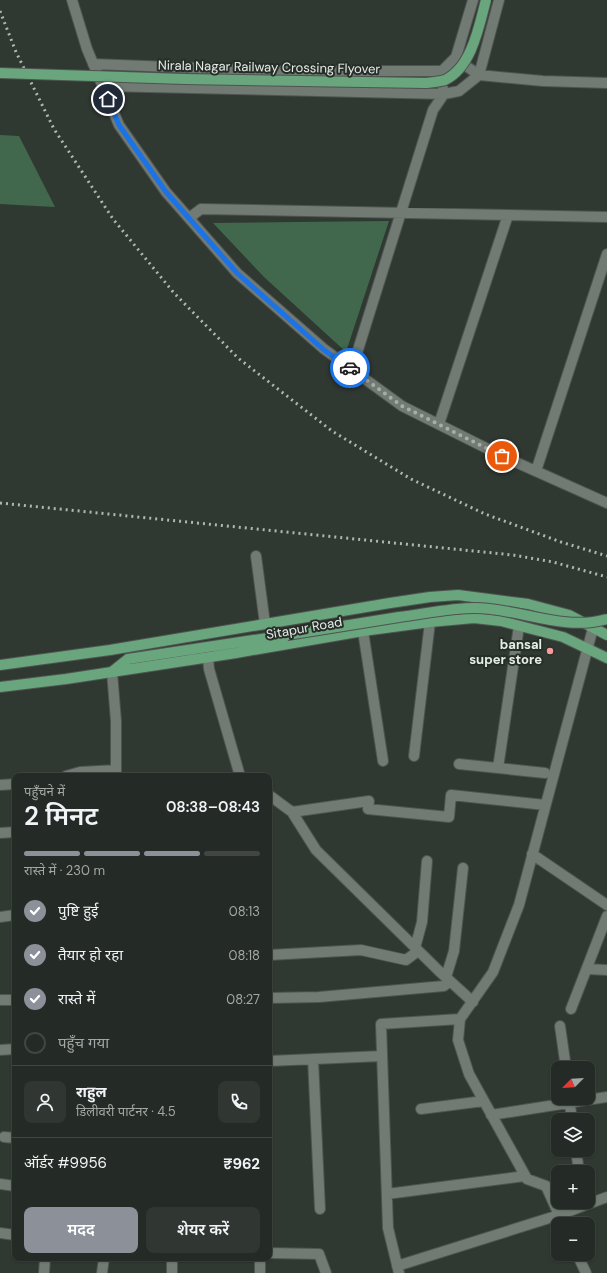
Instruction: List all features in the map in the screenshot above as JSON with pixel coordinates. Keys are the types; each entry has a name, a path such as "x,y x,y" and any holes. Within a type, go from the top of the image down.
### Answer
{"main road":[{"name":"Nirala Nagar Railway Crossing Flyover","path":"0,73 184,79 426,83 445,80 459,68 471,53 486,0"},
{"name":"Sitapur Road","path":"0,665 110,650 390,603 430,597 458,595 528,604 569,615 607,635"},
{"path":"112,672 128,659 287,634 474,608 500,610 561,622 590,623 607,619"},
{"name":"Sitapur Road","path":"0,687 208,658 363,631 474,618 519,626 563,637 607,658"},
{"path":"110,650 128,659"}],"street":[{"path":"72,0 94,64 119,125 166,192 237,273 324,350 402,406 536,471 607,503"},
{"path":"94,64 275,71 442,71 455,59 473,0"},
{"path":"103,86 444,94 459,91 479,75 499,0"},
{"path":"455,59 479,75 543,81 607,83"},
{"path":"352,370 433,110 444,94 442,71"},
{"path":"189,218 201,209 607,217"},
{"path":"439,424 508,215"},
{"path":"536,471 607,254"},
{"path":"256,556 265,624"},
{"path":"414,756 430,622"},
{"path":"498,768 519,626"},
{"path":"560,1217 546,1186 527,1179 525,1176 469,1074 458,1040 460,1019 493,972 519,905 593,628"},
{"path":"363,631 383,761"},
{"path":"208,658 209,669 239,773"},
{"path":"76,773 116,773 116,721 112,672"},
{"path":"459,764 545,773"},
{"path":"0,785 12,784"},
{"path":"292,812 369,802 368,809 449,817 451,795 545,805"},
{"path":"272,797 292,812 316,850 473,1002"},
{"path":"0,833 12,832"},
{"path":"532,854 607,905"},
{"path":"272,955 361,950 406,960 417,949 422,922 427,861"},
{"path":"272,998 319,997 444,986 448,979 454,950 463,868"},
{"path":"0,917 12,915"},
{"path":"572,1009 607,916"},
{"path":"587,969 607,970"},
{"path":"0,1000 12,1000"},
{"path":"460,1019 380,1024 388,1228 398,1269 551,1223"},
{"path":"560,1026 565,1061"},
{"path":"0,1050 12,1049"},
{"path":"272,1061 382,1056"},
{"path":"313,1059 320,1209"},
{"path":"595,1098 607,1097"},
{"path":"421,1109 484,1101"},
{"path":"491,1115 551,1104"},
{"path":"4,1137 12,1138"},
{"path":"387,1194 525,1176"},
{"path":"0,1184 12,1186"},
{"path":"567,1217 607,1198"},
{"path":"0,1233 12,1234"},
{"path":"272,1253 319,1254 326,1273"},
{"path":"44,1273 45,1261"},
{"path":"102,1273 104,1261"},
{"path":"172,1261 172,1273"},
{"path":"260,1261 260,1273"},
{"path":"580,1261 585,1273"}],"green space":[{"path":"0,135 19,136 55,207 0,204"},
{"path":"389,221 346,352 264,277 213,223"}],"railway":[{"path":"0,11 16,52 54,129 113,219 174,293 238,358 332,431 411,479 485,514 561,542 607,556"},
{"path":"0,503 513,555 553,562 607,577"}],"way so far":[{"path":"350,368 402,406 502,456"}],"place":[{"name":"bansal super store","path":"550,651"}],"route":[{"path":"108,99 119,125 166,192 237,273 324,350 350,368"}]}
